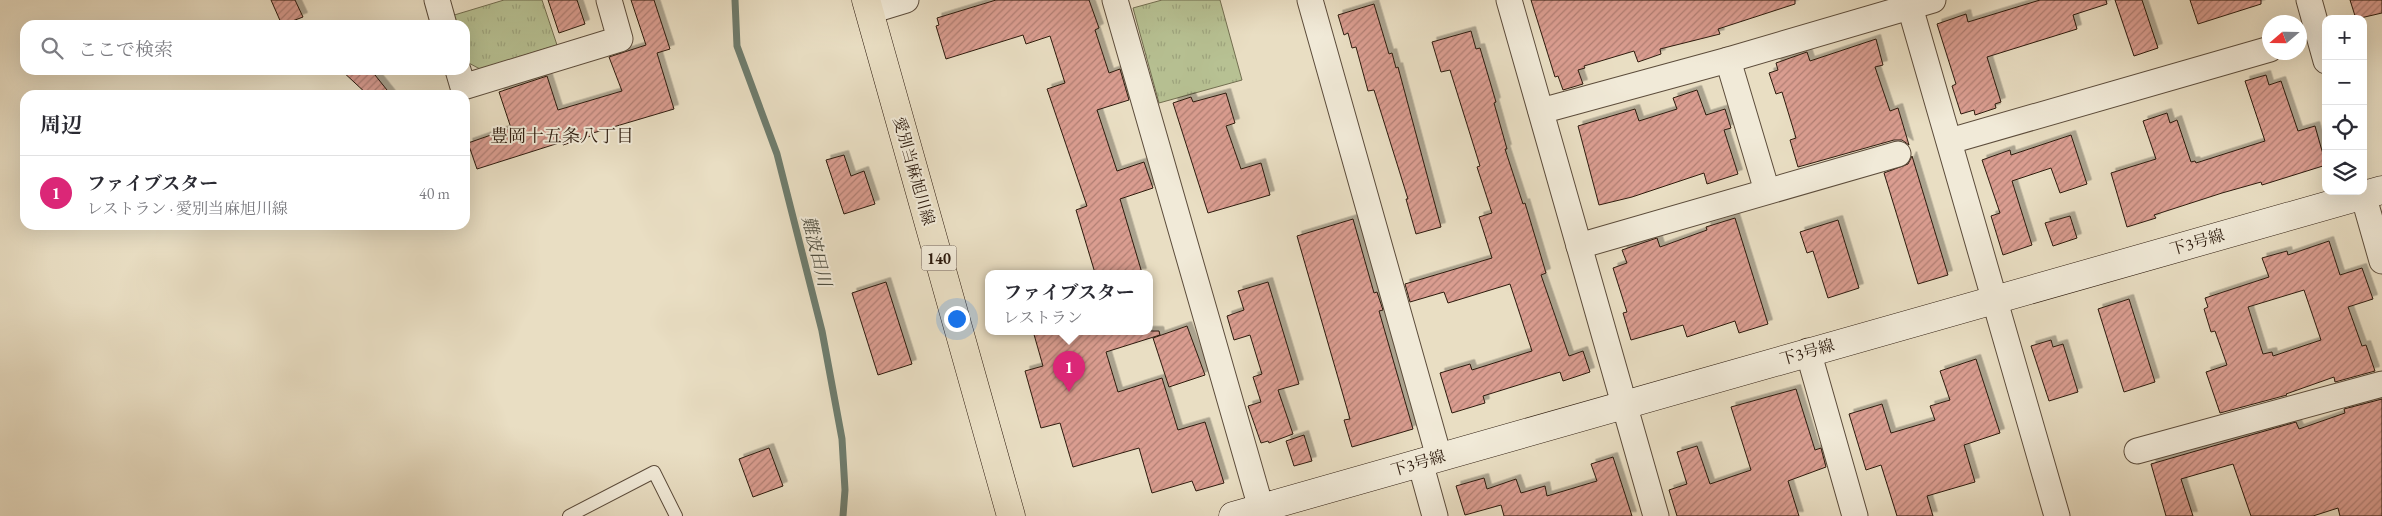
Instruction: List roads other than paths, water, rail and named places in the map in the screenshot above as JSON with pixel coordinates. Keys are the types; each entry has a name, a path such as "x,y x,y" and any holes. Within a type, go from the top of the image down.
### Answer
{"main road":[{"name":"愛別当麻旭川線","path":"868,5 1011,516"}],"street":[{"path":"437,0 443,20"},
{"path":"459,75 463,88 620,39 609,0"},
{"path":"868,5 906,0"},
{"path":"1115,0 1249,513"},
{"path":"1310,0 1430,460 1435,516"},
{"path":"1509,0 1656,516"},
{"path":"2309,0 2309,38 2325,60"},
{"path":"1541,111 1728,60 1917,2 1950,141 2057,516"},
{"path":"1950,141 2262,52"},
{"path":"1728,60 1767,192"},
{"path":"1579,246 1898,154"},
{"path":"2369,192 2382,261"},
{"name":"下3号線","path":"1249,513 1808,351 2369,192"},
{"path":"1808,351 1855,516"},
{"path":"2138,451 2382,384"}],"lane":[{"path":"569,516 654,472 676,516"}],"waterway":[{"name":"難波田川","path":"735,0 737,46 777,154 822,331 842,439 845,490 843,516"}],"place":[{"name":"ファイブスター","path":"1069,392"}],"district":[{"name":"豊岡十五条八丁目","path":"562,135"}]}
